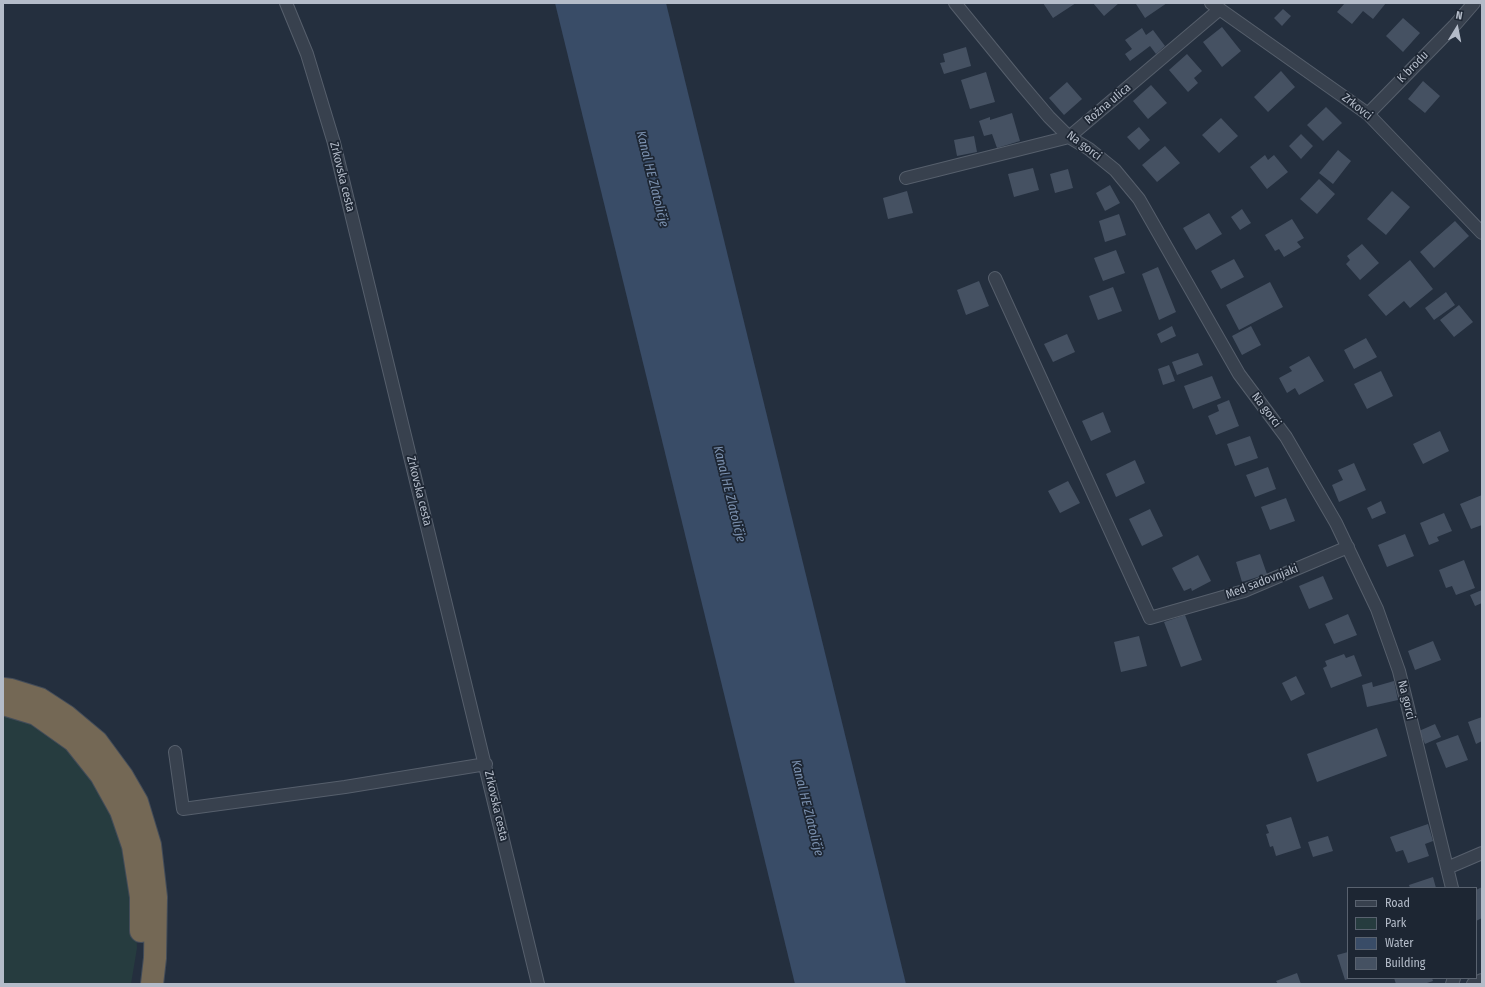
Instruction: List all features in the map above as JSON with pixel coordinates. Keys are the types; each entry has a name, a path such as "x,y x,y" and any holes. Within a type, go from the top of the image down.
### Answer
{"highway":[{"path":"3,689 40,699 66,716 97,742 122,776 137,802 150,845 156,897 155,958 152,984"},
{"path":"3,704 36,714 74,741 101,776 121,811 133,846 141,897 141,958 137,984"}],"street":[{"name":"Zrkovska cesta","path":"286,3 307,54 334,143 486,764 538,984"},
{"name":"Na gorci","path":"955,3 1020,84 1050,117 1069,136 1089,149 1115,170 1139,199 1239,374 1290,443 1336,523 1377,609 1399,671 1452,887"},
{"name":"K brodu","path":"1368,114 1454,26 1474,3"},
{"name":"Rožna ulica","path":"906,178 1069,136 1216,6"},
{"name":"Zrkovci","path":"1216,6 1368,114 1482,233"},
{"name":"Med sadovnjaki","path":"995,278 1150,618 1244,591 1348,547"},
{"path":"175,752 183,809 345,787 486,764"},
{"path":"1448,868 1482,853"},
{"path":"1473,984 1482,980"}],"green space":[{"path":"3,714 32,723 66,746 93,781 119,828 132,874 137,948 131,984 3,984"}],"water":[{"name":"Kanal HE Zlatoličje","path":"555,3 666,3 906,984 795,984"}],"building":[{"path":"1043,3 1076,3 1053,18"},
{"path":"1093,3 1119,3 1104,16"},
{"path":"1167,3 1145,18 1136,4"},
{"path":"1345,3 1386,3 1373,19 1363,11 1352,24 1337,12"},
{"path":"1283,9 1291,16 1282,26 1274,18"},
{"path":"1403,18 1420,33 1403,52 1386,36"},
{"path":"1222,27 1241,51 1222,67 1203,42"},
{"path":"1142,28 1146,35 1153,30 1165,46 1156,54 1150,46 1130,61 1125,54 1132,49 1125,40"},
{"path":"966,47 971,66 944,74 940,63 945,62 943,54"},
{"path":"1187,54 1202,71 1194,78 1198,83 1188,92 1169,70"},
{"path":"1281,71 1295,87 1268,112 1254,97"},
{"path":"986,72 995,102 970,109 961,80"},
{"path":"1423,81 1440,96 1425,113 1408,99"},
{"path":"1067,82 1082,99 1064,115 1049,98"},
{"path":"1151,85 1167,103 1148,119 1133,101"},
{"path":"1326,107 1342,123 1323,141 1307,125"},
{"path":"1012,113 1020,141 997,148 992,134 984,136 979,121 990,117 990,120"},
{"path":"1221,118 1238,136 1219,153 1202,135"},
{"path":"1139,127 1150,140 1139,150 1127,137"},
{"path":"1301,134 1313,146 1301,159 1289,146"},
{"path":"974,136 977,152 957,156 954,140"},
{"path":"1165,146 1180,163 1157,182 1142,165"},
{"path":"1338,150 1351,161 1333,184 1319,173"},
{"path":"1265,155 1268,160 1274,155 1288,172 1267,189 1250,167"},
{"path":"1033,168 1039,190 1014,197 1008,174"},
{"path":"1068,169 1073,188 1055,193 1050,174"},
{"path":"1319,179 1335,194 1317,214 1300,199"},
{"path":"1110,185 1120,203 1105,211 1096,193"},
{"path":"907,191 913,213 888,219 883,198"},
{"path":"1392,191 1410,207 1386,235 1367,219"},
{"path":"1242,209 1251,223 1240,230 1231,217"},
{"path":"1209,213 1222,234 1196,250 1183,228"},
{"path":"1119,214 1126,235 1105,242 1099,221"},
{"path":"1292,219 1304,238 1297,242 1301,247 1284,257 1279,249 1275,251 1265,235"},
{"path":"1455,221 1469,236 1434,268 1420,252"},
{"path":"1362,244 1379,263 1360,280 1346,264 1350,260 1347,256"},
{"path":"1116,250 1125,273 1103,281 1094,258"},
{"path":"1234,259 1244,277 1221,289 1211,271"},
{"path":"1410,260 1433,289 1410,308 1404,301 1386,316 1368,295"},
{"path":"1158,267 1176,312 1159,320 1142,274"},
{"path":"979,281 989,306 966,315 957,290"},
{"path":"1270,282 1283,307 1239,330 1226,305"},
{"path":"1113,287 1122,311 1098,320 1089,296"},
{"path":"1446,292 1455,305 1434,320 1425,308"},
{"path":"1459,305 1473,322 1454,337 1440,320"},
{"path":"1172,326 1176,336 1161,343 1157,334"},
{"path":"1251,326 1261,345 1242,355 1232,336"},
{"path":"1067,334 1075,352 1053,362 1044,344"},
{"path":"1366,338 1377,357 1354,369 1344,350"},
{"path":"1198,353 1203,365 1177,375 1172,362"},
{"path":"1309,356 1324,381 1299,395 1295,388 1287,393 1279,378 1292,371 1289,367"},
{"path":"1169,365 1175,381 1163,385 1158,369"},
{"path":"1381,371 1393,396 1367,409 1354,384"},
{"path":"1212,376 1221,398 1193,409 1184,386"},
{"path":"1229,400 1239,426 1216,435 1208,416 1219,411 1217,405"},
{"path":"1103,412 1111,432 1091,441 1082,421"},
{"path":"1440,431 1449,451 1423,464 1413,444"},
{"path":"1250,436 1258,458 1235,466 1227,444"},
{"path":"1135,460 1145,483 1116,497 1106,474"},
{"path":"1354,463 1366,490 1339,502 1332,485 1343,480 1338,470"},
{"path":"1268,467 1276,489 1255,497 1246,475"},
{"path":"1068,481 1080,503 1060,513 1048,491"},
{"path":"1482,495 1482,525 1471,529 1460,504"},
{"path":"1286,498 1295,521 1270,530 1261,507"},
{"path":"1381,501 1386,513 1372,519 1367,508"},
{"path":"1150,509 1163,536 1142,546 1129,519"},
{"path":"1444,513 1452,531 1437,537 1439,541 1429,545 1420,523"},
{"path":"1405,534 1414,556 1387,567 1378,545"},
{"path":"1260,554 1267,574 1242,582 1236,562"},
{"path":"1198,555 1211,581 1192,591 1191,588 1184,591 1172,568"},
{"path":"1464,560 1475,588 1456,595 1452,586 1446,588 1439,570"},
{"path":"1323,576 1333,599 1309,609 1299,586"},
{"path":"1482,590 1482,603 1475,606 1470,595"},
{"path":"1348,614 1357,635 1334,644 1325,624"},
{"path":"1185,615 1202,660 1181,667 1164,622"},
{"path":"1139,636 1147,666 1121,672 1114,642"},
{"path":"1433,641 1441,660 1415,670 1408,651"},
{"path":"1344,654 1346,658 1354,655 1362,676 1331,688 1323,668 1327,666 1325,661"},
{"path":"1296,676 1305,694 1291,701 1282,683"},
{"path":"1394,681 1398,700 1367,707 1362,685 1372,682 1373,687"},
{"path":"1482,717 1482,741 1476,744 1468,722"},
{"path":"1435,724 1441,737 1425,744 1419,731"},
{"path":"1377,728 1387,756 1317,782 1307,754"},
{"path":"1458,735 1468,760 1446,768 1436,743"},
{"path":"1291,817 1301,848 1276,856 1273,846 1270,847 1266,834 1269,833 1266,825"},
{"path":"1428,824 1433,841 1425,844 1429,856 1408,863 1403,850 1396,852 1390,837"},
{"path":"1328,836 1333,851 1313,857 1308,842"},
{"path":"1433,877 1436,887 1410,887 1409,885"},
{"path":"1482,887 1482,918 1477,920 1477,890"},
{"path":"1347,952 1348,979 1345,980 1337,955"},
{"path":"1297,973 1301,984 1278,984 1276,981"},
{"path":"1394,979 1432,979 1433,981 1424,984 1396,984"}]}
